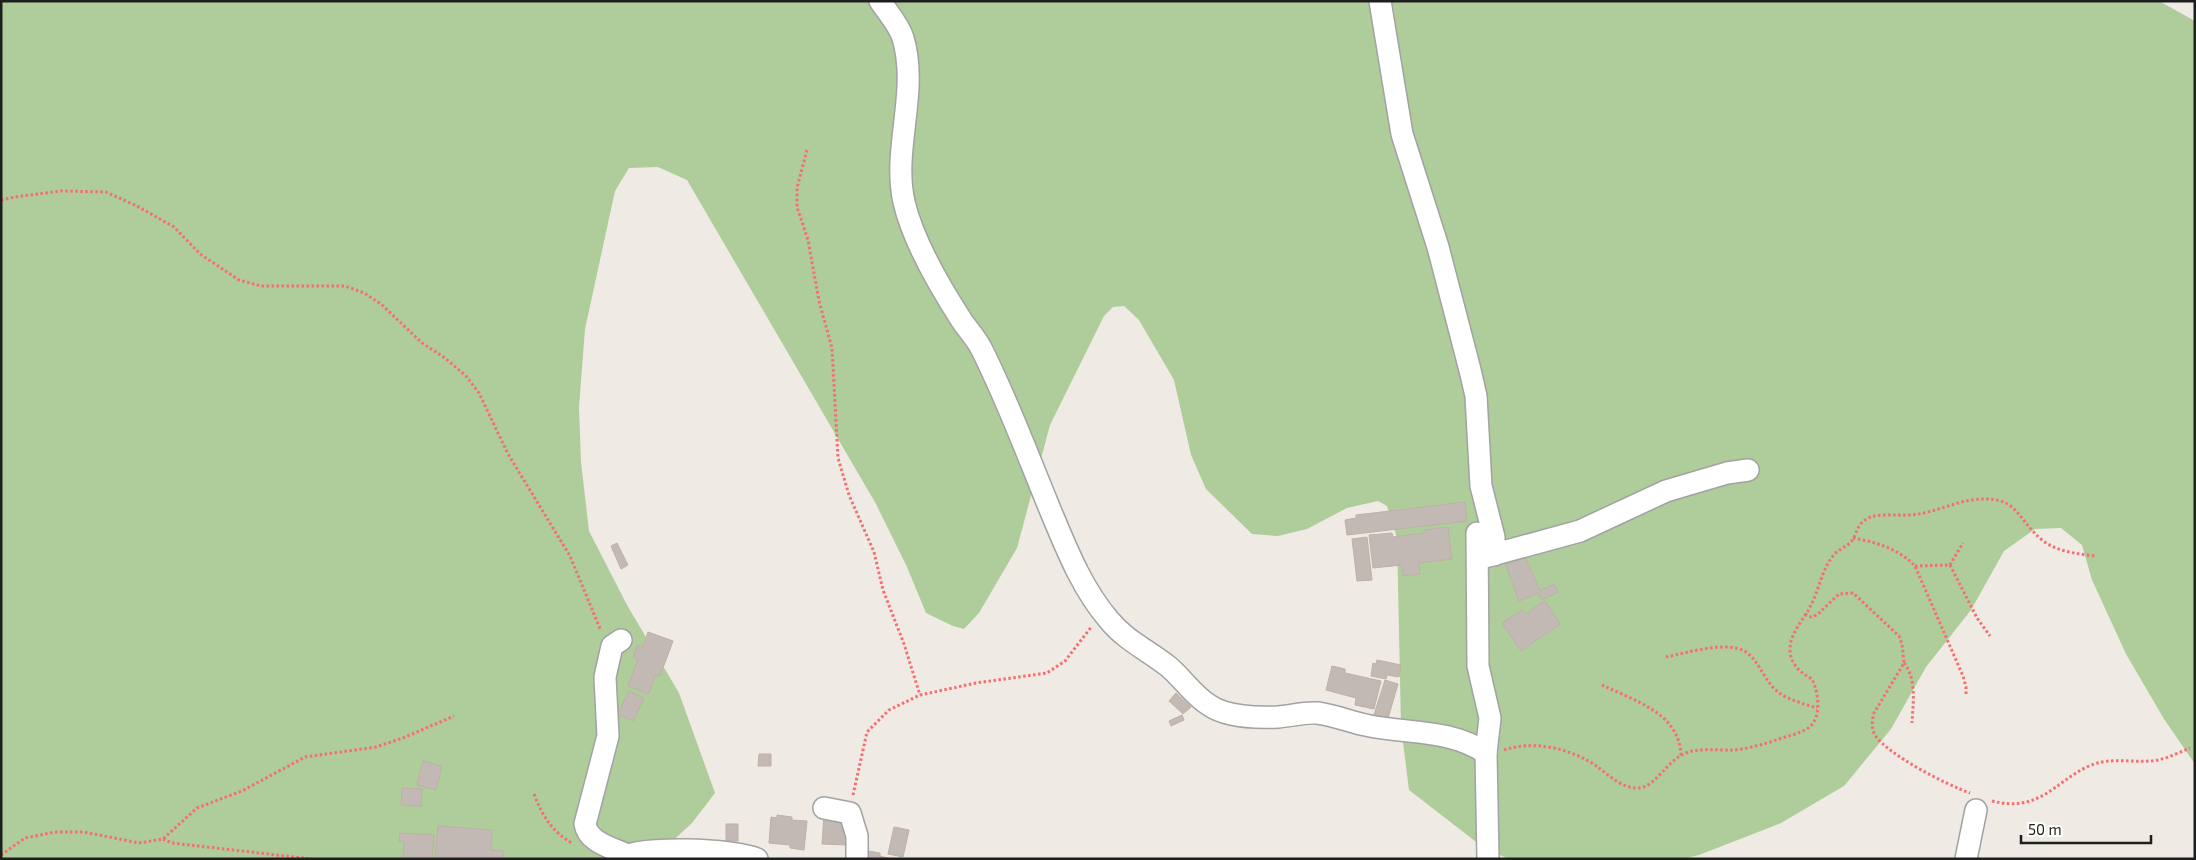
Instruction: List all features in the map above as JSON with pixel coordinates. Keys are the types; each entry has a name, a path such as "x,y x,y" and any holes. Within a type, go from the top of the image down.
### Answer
{"street":[{"path":"880,1 903,38 906,54 907,85 901,160 901,188 905,206 939,282 962,322 979,344 1003,395 1072,562 1102,611 1128,639 1168,667 1206,704 1216,709 1236,714 1276,717 1316,713 1391,730 1453,736 1472,744 1486,753"},
{"path":"1380,1 1402,134 1440,256 1476,396 1481,486 1494,537 1486,557 1478,666 1490,718 1486,753 1488,859"},
{"path":"1486,557 1580,531 1666,491 1728,473 1748,470"},
{"path":"1477,533 1486,557"},
{"path":"617,643 606,678 608,736 585,824 587,832 595,840 622,856 646,850 727,852 757,859"},
{"path":"1966,859 1980,802"},
{"path":"824,808 850,813 857,836 857,859"}],"path":[{"path":"807,150 797,188 797,207 808,240 819,302 832,348 838,458 849,494 874,552 883,590 904,644 920,696"},
{"path":"1,200 15,196 61,192 106,192 137,206 174,227 200,254 239,280 261,286 345,286 364,293 381,304 422,343 445,358 466,376 479,393 508,454 570,556 600,630 617,643"},
{"path":"1486,753 1531,744 1553,748 1594,764 1614,780 1638,788 1648,786 1674,759 1686,752 1733,750 1764,744 1807,729 1817,716 1818,692 1812,679 1803,674 1792,662 1790,649 1799,622 1817,591 1824,569 1839,549 1851,542 1865,520 1875,516 1911,515 1939,510 1971,500 1997,500 2007,503 2016,509 2042,540 2059,549 2096,556"},
{"path":"1853,538 1883,546 1907,558 1915,566 1963,676 1966,695"},
{"path":"1950,565 1964,543"},
{"path":"1915,566 1950,565 1954,568 1978,618 1990,636"},
{"path":"1805,614 1811,617 1817,616 1839,594 1853,593 1899,636 1904,663 1910,670 1912,678 1912,723"},
{"path":"850,813 867,732 889,710 920,696 976,683 1047,673 1071,654 1102,611"},
{"path":"1666,657 1707,648 1729,648 1745,651 1757,662 1778,692 1817,708"},
{"path":"1904,663 1874,713 1872,721 1876,736 1886,747 1946,784 1980,802 2002,804 2033,800 2045,796 2090,766 2106,761 2157,760 2190,748"},
{"path":"1602,685 1666,718 1676,731 1681,756"},
{"path":"1,856 25,838 55,832 84,832 139,843 164,839 197,808 242,791 305,757 376,747 403,738 454,716"},
{"path":"534,794 539,809 554,831 579,847"},
{"path":"164,839 172,843 312,859"}],"green space":[{"path":"1,1 2159,1 2195,21 2195,764 2164,719 2126,654 2092,580 2082,545 2061,528 2035,529 2004,551 1971,610 1926,667 1891,729 1844,786 1781,823 1699,855 1682,859 1509,859 1484,848 1409,790 1401,726 1397,538 1387,506 1378,501 1347,508 1307,529 1278,536 1252,534 1206,489 1191,455 1174,380 1139,320 1124,306 1113,307 1104,316 1050,425 1017,548 979,613 964,629 953,626 926,613 907,567 876,504 687,180 658,167 629,168 615,191 585,329 579,407 581,462 589,531 627,605 679,693 715,793 692,823 653,859 1,859"}],"building":[{"path":"1465,502 1467,521 1347,535 1345,520 1356,518 1356,515"},
{"path":"1448,527 1452,559 1419,563 1420,574 1403,576 1402,565 1373,568 1369,535 1392,533 1393,537 1424,533 1424,530"},
{"path":"1367,537 1372,580 1357,581 1352,539"},
{"path":"617,543 628,565 621,569 611,546"},
{"path":"1523,552 1540,591 1554,584 1558,592 1542,600 1539,593 1519,601 1504,560"},
{"path":"1545,601 1560,624 1521,651 1502,623 1522,610 1525,614"},
{"path":"648,632 673,641 660,676 655,675 649,694 628,686 638,659 633,657 638,645 643,647"},
{"path":"1377,660 1401,665 1399,677 1387,675 1386,679 1371,676 1373,663 1376,664"},
{"path":"1332,666 1345,669 1345,673 1381,681 1374,709 1355,705 1356,698 1326,690"},
{"path":"1385,680 1398,684 1387,722 1373,718"},
{"path":"629,691 644,698 633,721 618,714"},
{"path":"1176,693 1191,707 1183,714 1169,701"},
{"path":"1182,715 1184,720 1171,726 1169,721"},
{"path":"759,754 771,754 771,766 758,766"},
{"path":"423,761 442,766 436,790 417,785"},
{"path":"402,788 422,789 421,806 401,805"},
{"path":"824,814 847,814 848,845 822,844"},
{"path":"777,815 792,817 792,820 807,821 804,850 790,848 790,845 769,843 771,817 777,818"},
{"path":"726,824 738,824 738,841 726,841"},
{"path":"438,826 492,830 491,850 504,851 503,859 438,859 439,856 435,856"},
{"path":"894,827 909,830 903,857 888,854"},
{"path":"400,833 434,835 432,859 403,859 404,842 399,841"},
{"path":"868,851 880,853 880,856 891,859 867,859"}]}
